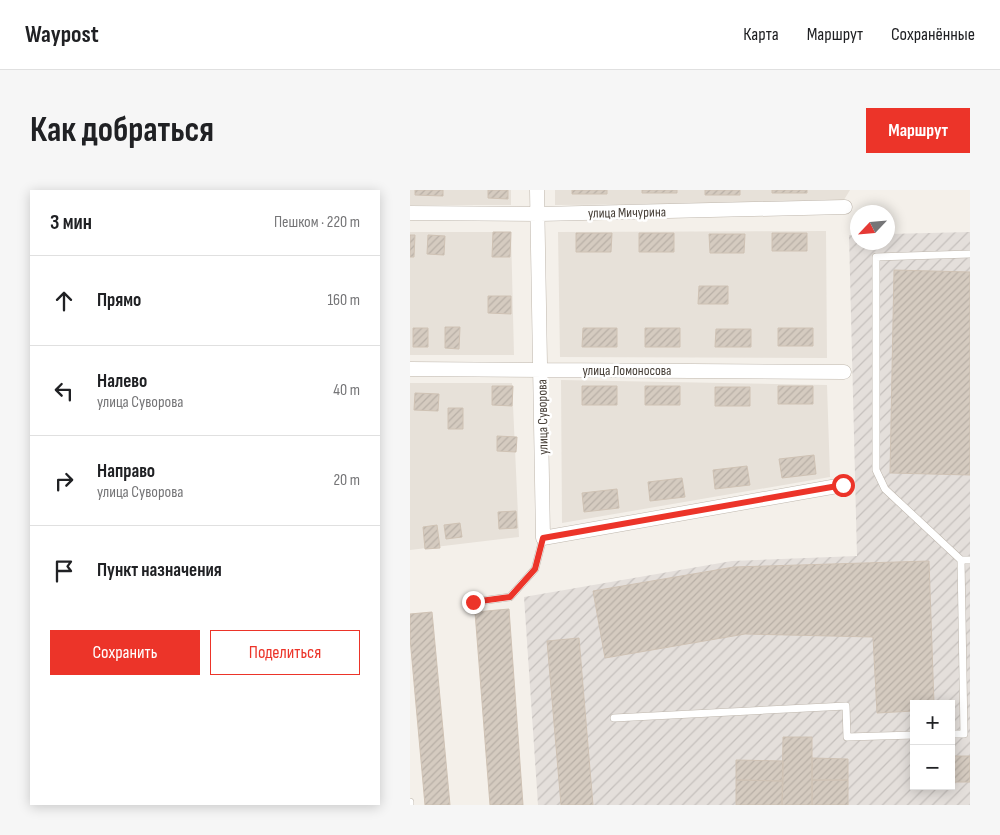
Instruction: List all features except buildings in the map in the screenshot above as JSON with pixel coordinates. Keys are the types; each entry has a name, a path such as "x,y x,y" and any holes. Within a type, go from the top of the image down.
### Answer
{"street":[{"name":"улица Суворова","path":"538,190 540,214 543,538"},
{"name":"улица Мичурина","path":"410,213 540,214 845,207"},
{"name":"улица Ломоносова","path":"410,369 844,372"},
{"path":"543,538 843,485"}],"lane":[{"path":"970,254 876,257 876,470 885,489 962,560 970,560"},
{"name":"улица Суворова","path":"473,602 510,597 535,569 543,538"},
{"path":"955,734 964,734 962,560"},
{"path":"614,718 846,706 847,737 910,735"}],"shaded area":[{"path":"410,190 511,190 511,205 410,205"},
{"path":"555,190 850,190 842,203 555,205"},
{"path":"826,231 827,358 560,357 558,232"},
{"path":"410,232 511,232 514,355 410,355"},
{"path":"970,232 970,805 538,805 524,597 732,561 857,556 849,235 850,250 895,250 895,234"},
{"path":"561,380 827,385 830,477 562,523"},
{"path":"410,383 512,383 519,537 410,550"}],"route":[{"path":"473,602 510,597 535,569 543,538 843,485"}]}
